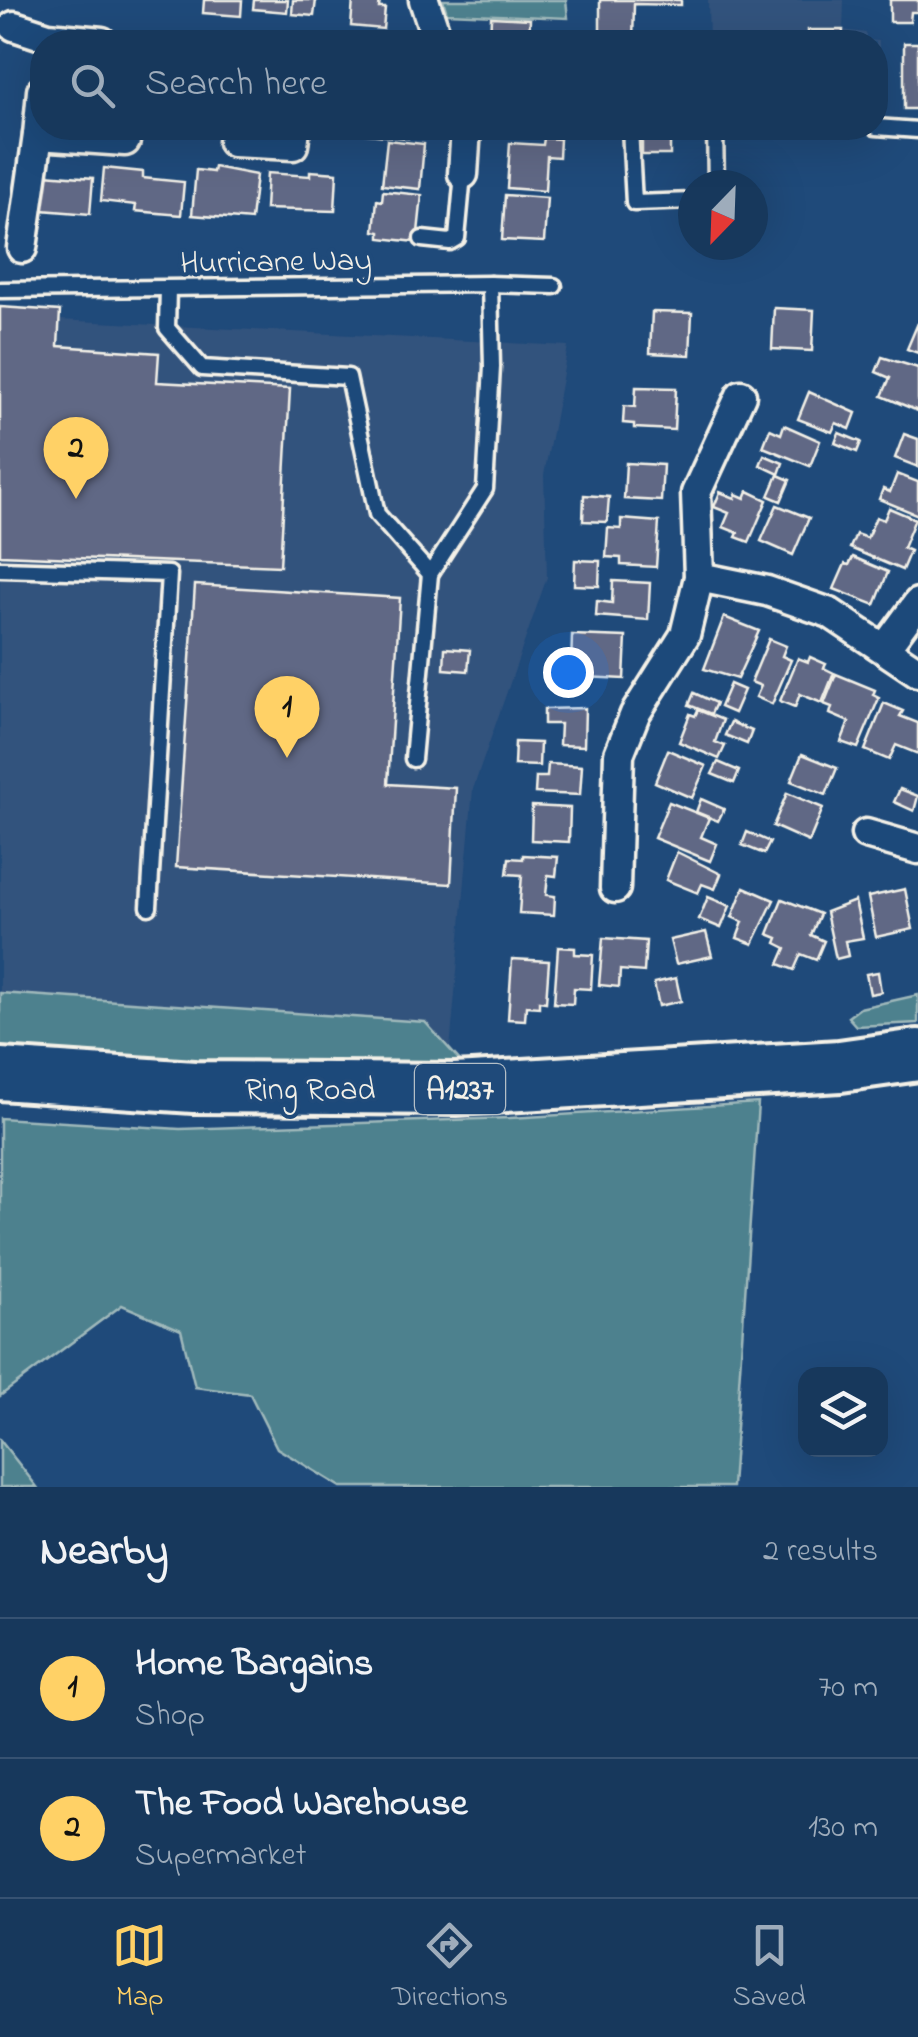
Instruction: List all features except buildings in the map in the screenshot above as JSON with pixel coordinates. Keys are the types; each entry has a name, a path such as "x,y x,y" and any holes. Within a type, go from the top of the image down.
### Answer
{"highway":[{"name":"Ring Road","path":"0,1074 194,1088 456,1089 840,1066 918,1055"}],"street":[{"path":"424,0 434,30"},
{"path":"14,26 30,33"},
{"path":"22,248 37,140"},
{"path":"110,140 125,141"},
{"path":"232,142 293,145 294,140"},
{"path":"463,174 465,140"},
{"path":"615,888 619,754 635,714 686,636 699,577 696,493 741,396"},
{"path":"699,577 766,590 830,613 918,672"},
{"path":"885,648 918,603"},
{"path":"866,834 918,849"}],"lane":[{"path":"888,128 918,130"},
{"path":"631,140 634,203 678,202"},
{"path":"715,140 716,170"},
{"path":"422,239 450,242 457,238 463,174"},
{"path":"413,759 430,574 484,489 492,367 490,284"},
{"name":"Hurricane Way","path":"0,290 554,286"},
{"path":"168,290 167,328 202,368 348,376 377,514 430,574"},
{"path":"0,568 169,574 149,907"}],"shaded area":[{"path":"708,0 844,0 843,30 709,30"},
{"path":"0,317 568,346 544,475 547,577 473,789 450,1050 0,1025"}],"green space":[{"path":"443,0 566,0 568,18 447,13"},
{"path":"0,993 425,1022 471,1073 211,1066 0,1050"},
{"path":"918,995 918,1023 856,1026 848,1017 860,1008"},
{"path":"758,1103 732,1487 341,1487 277,1448 250,1394 195,1387 181,1330 122,1305 0,1396 0,1118 180,1129 510,1118"},
{"path":"0,1440 37,1487 0,1487"}],"place":[{"name":"The Food Warehouse","path":"76,499"},
{"name":"Home Bargains","path":"287,758"}]}
